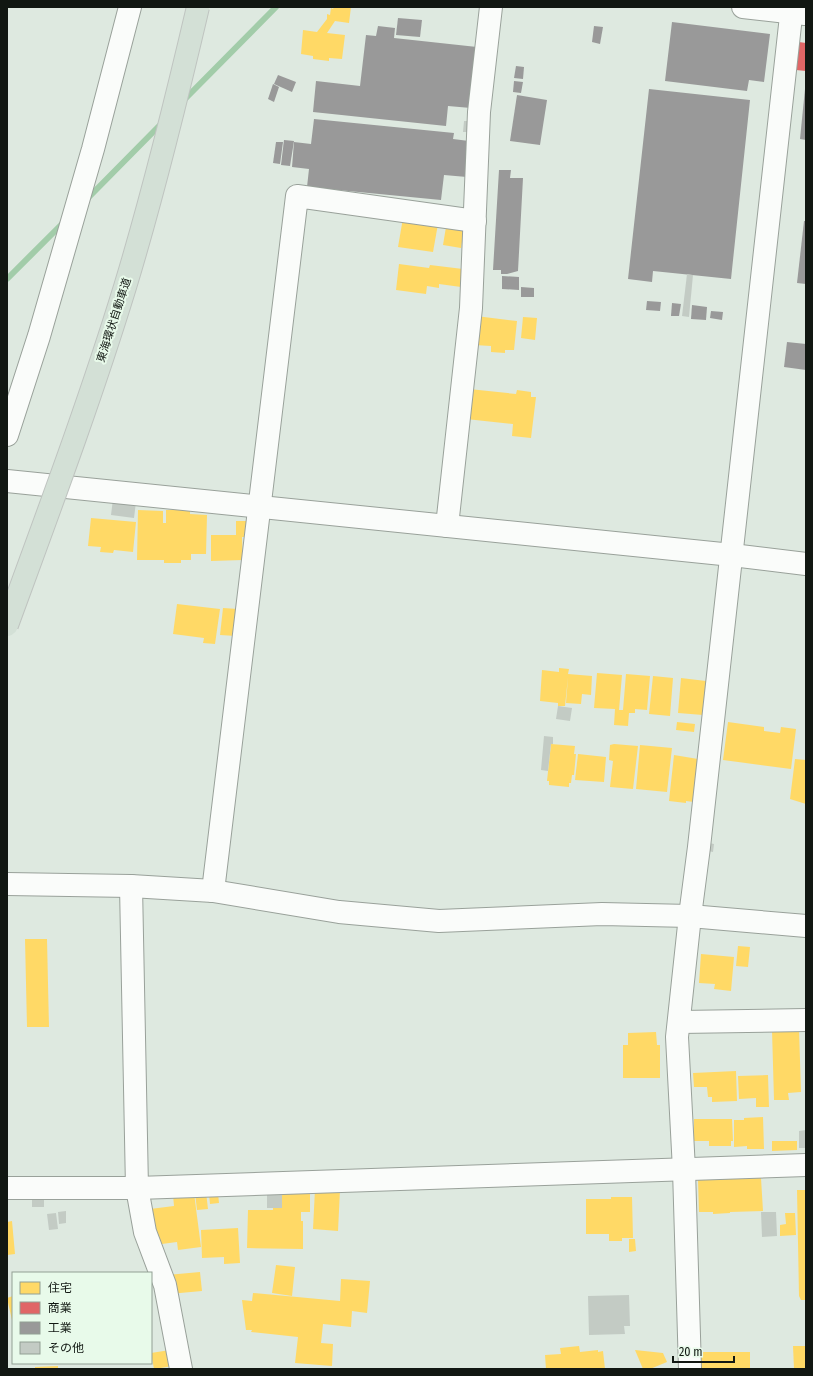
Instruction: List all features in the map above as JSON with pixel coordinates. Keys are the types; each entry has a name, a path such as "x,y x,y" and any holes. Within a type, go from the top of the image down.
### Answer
{"highway":[{"name":"東海環状自動車道","path":"7,625 78,428 124,287 163,153 198,7"}],"street":[{"path":"7,435 39,336 60,263 130,7"},
{"path":"447,526 471,308 479,112 491,7"},
{"path":"690,1369 678,1037 690,916 796,11 742,7"},
{"path":"213,891 297,196 475,222"},
{"path":"7,481 732,555 806,564"},
{"path":"7,884 131,886 213,891 339,912 439,921 602,914 690,916 806,926"},
{"path":"131,886 137,1188 145,1232 165,1285 181,1369"},
{"path":"680,1022 806,1020"},
{"path":"7,1188 137,1188 806,1165"}],"building: 住宅":[{"path":"334,7 351,7 349,23 335,21 327,33 345,35 342,59 329,58 329,61 313,59 313,56 301,54 303,30 317,32 327,19 327,14 330,15 331,8 333,9"},
{"path":"403,218 438,224 433,252 398,247"},
{"path":"446,227 464,230 461,248 443,245"},
{"path":"399,264 429,268 430,265 463,269 461,287 439,284 439,288 427,286 426,294 396,290"},
{"path":"476,316 517,321 514,350 505,350 505,353 491,352 491,346 474,345"},
{"path":"523,317 537,318 535,340 521,338"},
{"path":"469,389 516,394 517,390 531,392 531,397 536,397 531,438 512,436 513,424 466,419"},
{"path":"138,510 163,511 163,523 166,523 166,510 190,510 190,514 207,515 206,554 191,554 191,560 181,560 181,563 164,563 164,560 137,560"},
{"path":"91,518 136,522 133,552 114,550 113,553 100,552 101,547 88,546"},
{"path":"236,521 249,521 248,537 242,537 243,560 211,561 211,535 236,535"},
{"path":"177,604 220,609 215,644 203,643 204,638 173,634"},
{"path":"223,608 238,609 236,636 220,635"},
{"path":"559,668 569,669 568,674 592,676 591,695 582,694 581,704 566,703 568,677 565,706 558,706 558,703 540,701 542,670 559,672"},
{"path":"597,673 622,675 619,710 623,710 626,674 650,676 647,710 635,709 635,713 629,713 628,726 614,725 615,709 594,708"},
{"path":"653,676 673,678 670,716 649,714"},
{"path":"681,678 706,681 703,715 678,713"},
{"path":"677,722 695,724 694,732 676,730"},
{"path":"728,722 764,727 764,731 780,733 781,727 796,729 791,769 723,760"},
{"path":"551,744 575,746 574,754 576,754 574,775 572,775 569,787 549,785 549,781 547,781"},
{"path":"610,745 638,746 633,789 610,787 613,761 609,760"},
{"path":"640,745 672,748 667,792 636,789"},
{"path":"578,754 606,757 604,782 575,780"},
{"path":"674,755 698,759 694,802 686,801 686,803 669,801"},
{"path":"795,759 806,760 806,804 790,799"},
{"path":"25,939 47,939 49,1027 27,1027"},
{"path":"738,946 750,947 748,967 736,966"},
{"path":"701,954 734,957 731,991 714,989 715,984 699,983"},
{"path":"799,1029 801,1092 788,1093 789,1100 774,1100 772,1030"},
{"path":"656,1032 657,1045 660,1045 660,1078 623,1078 623,1045 628,1045 628,1033"},
{"path":"736,1071 737,1101 712,1102 712,1097 708,1097 707,1087 694,1087 693,1073"},
{"path":"768,1075 769,1107 756,1107 756,1098 739,1099 738,1076"},
{"path":"763,1117 764,1149 747,1149 747,1146 734,1147 734,1120"},
{"path":"694,1119 732,1119 733,1141 731,1141 731,1146 709,1146 709,1141 694,1141"},
{"path":"772,1141 797,1141 797,1150 772,1151"},
{"path":"761,1178 763,1211 713,1214 713,1212 699,1212 698,1180"},
{"path":"315,1189 340,1190 338,1231 313,1229"},
{"path":"797,1190 806,1190 806,1300 801,1300 799,1296"},
{"path":"206,1192 208,1209 197,1210 195,1193"},
{"path":"282,1192 310,1192 310,1212 301,1212 301,1221 303,1221 303,1249 247,1248 248,1210 273,1210 273,1208 282,1208"},
{"path":"194,1193 201,1247 178,1250 177,1242 154,1245 150,1209 174,1206 173,1195"},
{"path":"218,1193 219,1203 210,1204 209,1194"},
{"path":"611,1197 632,1197 633,1238 622,1238 622,1241 609,1241 609,1234 586,1234 586,1199 611,1199"},
{"path":"785,1213 795,1213 796,1235 780,1236 780,1225 786,1224"},
{"path":"12,1221 15,1254 7,1255 7,1222"},
{"path":"238,1228 240,1263 224,1264 224,1257 202,1258 201,1230"},
{"path":"629,1239 635,1239 636,1251 629,1252"},
{"path":"276,1265 295,1267 292,1296 272,1293"},
{"path":"200,1272 202,1291 169,1294 167,1275"},
{"path":"341,1279 370,1281 367,1313 352,1311 351,1327 323,1324 321,1343 333,1344 332,1366 295,1363 298,1337 251,1332 252,1330 246,1330 242,1300 252,1301 253,1293 340,1301"},
{"path":"12,1296 12,1320 7,1298"},
{"path":"579,1346 580,1352 598,1350 598,1352 603,1351 605,1369 546,1369 545,1355 561,1354 560,1348"},
{"path":"793,1346 806,1346 806,1369 794,1369"},
{"path":"170,1350 173,1366 154,1369 152,1353"},
{"path":"635,1350 663,1353 667,1362 650,1369 643,1369"},
{"path":"698,1352 750,1352 750,1369 698,1369"},
{"path":"58,1366 58,1369 35,1369 35,1367"}],"building: 商業":[{"path":"799,42 806,43 806,71 796,70"}],"building: 工業":[{"path":"398,18 422,20 420,37 396,35"},
{"path":"672,22 770,34 764,82 749,80 747,91 665,81"},
{"path":"378,26 395,28 394,38 477,47 471,108 448,106 446,126 313,112 316,81 360,86 366,35 376,36"},
{"path":"594,26 603,27 600,44 592,42"},
{"path":"516,66 524,67 523,79 514,78"},
{"path":"278,75 296,82 292,92 274,84"},
{"path":"514,81 523,82 521,93 513,92"},
{"path":"273,84 279,87 274,102 268,99"},
{"path":"649,89 750,100 731,279 653,271 652,282 628,279"},
{"path":"806,89 806,140 800,139"},
{"path":"517,95 547,100 540,145 510,141"},
{"path":"314,119 454,133 453,139 469,141 467,177 444,175 441,200 307,187 309,169 292,167 294,142 311,144"},
{"path":"284,140 294,141 290,166 281,165"},
{"path":"276,142 283,142 280,164 273,163"},
{"path":"499,170 511,170 510,178 523,178 518,271 507,274 501,274 501,270 493,270"},
{"path":"804,221 806,221 806,284 797,283"},
{"path":"502,276 519,277 519,290 502,289"},
{"path":"521,287 534,288 534,297 521,297"},
{"path":"647,301 661,302 660,311 646,310"},
{"path":"672,303 681,304 679,316 671,316"},
{"path":"692,305 707,307 706,320 691,319"},
{"path":"711,311 723,312 722,320 710,318"},
{"path":"787,342 806,344 806,370 784,367"}],"building: その他":[{"path":"464,121 469,121 468,132 463,132"},
{"path":"687,274 693,275 689,317 682,316"},
{"path":"113,499 136,502 134,518 111,515"},
{"path":"558,706 572,708 570,721 556,719"},
{"path":"544,736 553,737 548,771 541,770"},
{"path":"709,843 714,844 713,852 708,851"},
{"path":"806,1130 806,1148 799,1148 799,1131"},
{"path":"267,1190 282,1191 282,1208 267,1208"},
{"path":"32,1198 44,1198 44,1207 32,1207"},
{"path":"66,1211 66,1223 59,1224 58,1212"},
{"path":"761,1212 776,1212 777,1236 762,1237"},
{"path":"56,1213 58,1229 49,1230 47,1214"},
{"path":"629,1295 630,1326 624,1326 625,1334 589,1335 588,1296"}],"waterway":[{"path":"183,101 276,7"},
{"path":"86,200 163,122"},
{"path":"7,279 64,222"}]}
